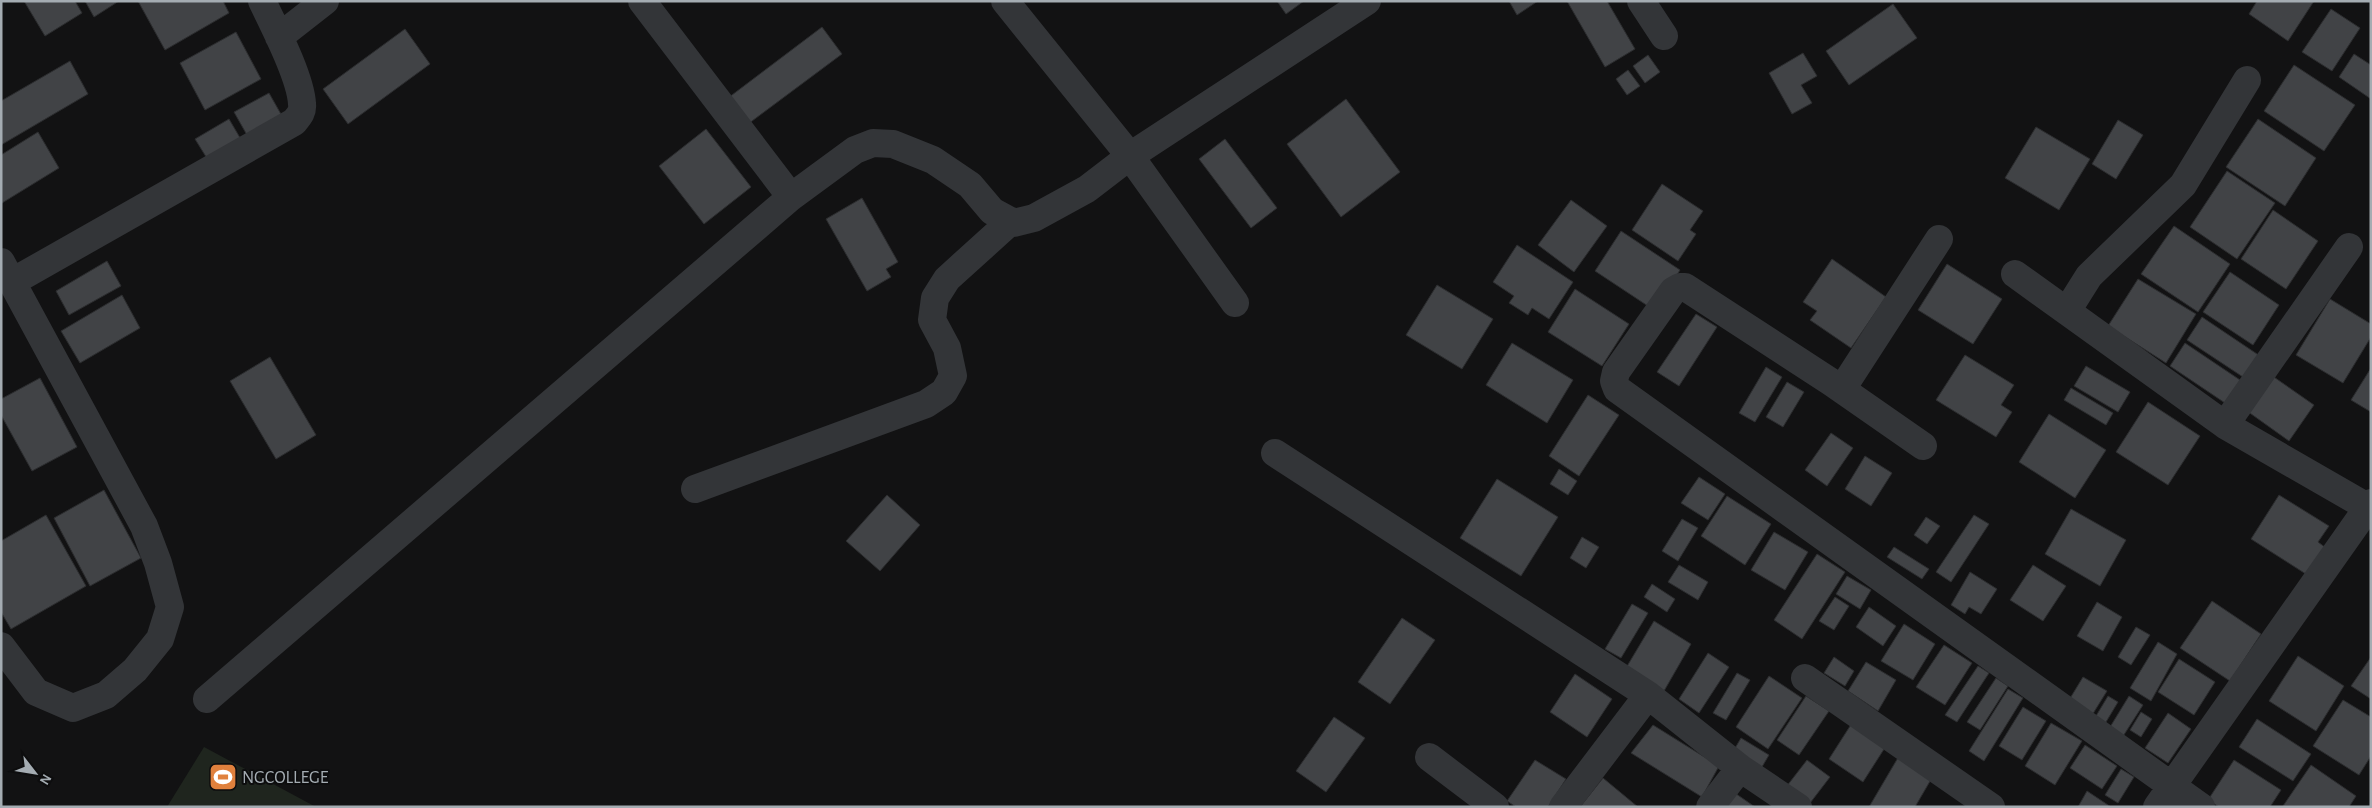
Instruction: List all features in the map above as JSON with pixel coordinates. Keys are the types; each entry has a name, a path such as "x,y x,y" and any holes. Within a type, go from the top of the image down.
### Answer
{"street":[{"path":"1,646 36,692 73,708 106,695 135,670 160,639 170,607 158,563 144,526 7,272 294,122 301,114 302,105 296,78 262,1"},
{"path":"279,37 325,1"},
{"path":"642,1 791,197"},
{"path":"1005,1 1130,156 1235,303"},
{"path":"207,699 791,197 855,150 873,143 893,144 933,160 970,186 992,211 1014,223 1034,218 1087,189 1130,156 1367,1"},
{"path":"1641,1 1664,36"},
{"path":"2068,311 2089,276 2183,185 2247,80"},
{"path":"695,489 926,404 944,392 953,376 947,348 932,320 935,298 947,279 1011,221"},
{"path":"1842,389 1940,239"},
{"path":"2226,424 2349,247"},
{"path":"2015,274 2226,424 2370,506 2164,796"},
{"path":"1923,446 1842,389 1685,287 1673,291 1616,372 1614,381 1617,389 2164,796 2201,807"},
{"path":"1275,453 1648,694 1740,768 1798,807"},
{"path":"1805,678 1991,807"},
{"path":"1563,807 1648,694"},
{"path":"1429,757 1495,807"},
{"path":"1710,807 1740,768"}],"shaded area":[{"name":"NGCOLLEGE","path":"204,747 316,807 167,807"}],"building":[{"path":"24,1 75,1 82,13 45,36"},
{"path":"85,1 119,1 94,17"},
{"path":"138,1 223,1 229,13 165,50"},
{"path":"1277,1 1304,1 1286,14"},
{"path":"1509,1 1538,1 1517,15"},
{"path":"1567,1 1607,1 1635,49 1605,67"},
{"path":"2257,1 2314,1 2288,41 2249,14"},
{"path":"1893,4 1917,38 1849,85 1826,51"},
{"path":"2331,9 2360,28 2332,71 2302,52"},
{"path":"822,27 842,54 748,124 728,98"},
{"path":"405,29 430,64 348,124 323,89"},
{"path":"236,32 261,79 205,110 180,63"},
{"path":"1803,53 1817,76 1801,85 1812,103 1792,114 1769,73"},
{"path":"2354,54 2371,65 2371,99 2339,77"},
{"path":"1648,55 1660,72 1645,83 1633,66"},
{"path":"70,61 88,94 1,145 1,101"},
{"path":"2294,65 2355,105 2324,151 2264,111"},
{"path":"1628,70 1640,86 1627,95 1616,79"},
{"path":"269,93 282,116 247,135 234,112"},
{"path":"1346,99 1400,172 1341,217 1287,144"},
{"path":"229,119 246,148 213,168 195,139"},
{"path":"2258,119 2316,158 2285,206 2226,167"},
{"path":"2118,120 2143,135 2116,179 2092,164"},
{"path":"2036,127 2090,159 2059,210 2005,178"},
{"path":"706,129 751,187 704,224 659,166"},
{"path":"38,132 59,168 2,203 1,155"},
{"path":"1225,139 1277,208 1251,228 1199,159"},
{"path":"2227,171 2275,203 2237,259 2190,227"},
{"path":"1662,184 1703,211 1690,230 1696,234 1678,261 1632,230"},
{"path":"862,198 898,262 886,269 891,277 867,291 826,219"},
{"path":"1571,200 1607,226 1574,272 1538,245"},
{"path":"2273,210 2318,241 2286,289 2241,259"},
{"path":"2174,226 2230,264 2198,312 2141,274"},
{"path":"1621,231 1680,270 1654,310 1595,271"},
{"path":"1517,245 1573,282 1549,319 1532,308 1528,315 1509,303 1514,296 1493,282"},
{"path":"1832,259 1886,297 1851,348 1810,320 1817,311 1803,302"},
{"path":"107,261 121,286 69,315 56,291"},
{"path":"1947,264 2002,299 1973,344 1918,310"},
{"path":"2230,272 2279,305 2253,345 2203,312"},
{"path":"2138,279 2196,314 2166,363 2108,326"},
{"path":"1437,285 1493,319 1462,369 1406,335"},
{"path":"1575,289 1629,324 1602,366 1548,332"},
{"path":"122,295 140,328 80,363 61,331"},
{"path":"2330,299 2371,324 2371,337 2343,383 2296,355"},
{"path":"1696,314 1717,327 1679,386 1657,372"},
{"path":"2202,317 2260,356 2246,379 2187,340"},
{"path":"1512,343 1573,380 1547,423 1486,385"},
{"path":"2185,343 2243,382 2228,405 2170,366"},
{"path":"1965,355 2014,385 2001,405 2012,412 1996,437 1936,400"},
{"path":"270,357 316,435 276,459 230,381"},
{"path":"2086,366 2130,392 2118,412 2074,386"},
{"path":"1766,367 1782,377 1755,422 1739,413"},
{"path":"2371,368 2371,412 2351,400"},
{"path":"2271,375 2314,405 2289,441 2247,411"},
{"path":"40,378 77,447 32,471 1,415 1,399"},
{"path":"1787,382 1804,392 1783,427 1766,417"},
{"path":"2071,388 2113,413 2106,425 2064,400"},
{"path":"1588,395 1619,415 1579,476 1549,456"},
{"path":"2148,402 2200,436 2168,485 2116,452"},
{"path":"2049,414 2106,450 2075,498 2019,462"},
{"path":"1831,433 1853,448 1827,486 1805,470"},
{"path":"1865,456 1892,473 1871,506 1845,489"},
{"path":"1559,469 1577,481 1568,495 1550,484"},
{"path":"1699,477 1725,494 1708,520 1681,503"},
{"path":"1497,479 1558,517 1521,576 1460,538"},
{"path":"104,490 141,558 90,586 54,518"},
{"path":"887,495 920,525 880,571 846,541"},
{"path":"2279,495 2329,526 2318,542 2326,548 2309,576 2251,539"},
{"path":"1727,496 1771,524 1745,565 1701,536"},
{"path":"2071,509 2126,540 2100,586 2045,554"},
{"path":"46,515 86,586 11,629 1,612 1,541"},
{"path":"1974,515 1989,524 1951,582 1936,572"},
{"path":"1926,517 1940,526 1927,544 1914,535"},
{"path":"1682,519 1698,528 1678,561 1662,551"},
{"path":"1774,532 1808,552 1785,590 1751,570"},
{"path":"1582,537 1599,547 1586,568 1570,558"},
{"path":"1894,547 1929,569 1922,579 1887,557"},
{"path":"1817,554 1845,572 1802,639 1774,620"},
{"path":"1679,565 1708,582 1698,600 1668,582"},
{"path":"2033,565 2066,586 2043,621 2010,600"},
{"path":"1970,572 1997,589 1981,614 1969,607 1965,614 1951,605"},
{"path":"1847,576 1871,590 1860,609 1836,594"},
{"path":"1652,584 1675,599 1667,612 1644,597"},
{"path":"1835,597 1849,606 1834,630 1819,621"},
{"path":"2212,601 2261,634 2230,681 2180,648"},
{"path":"2097,602 2122,617 2103,651 2077,636"},
{"path":"1632,604 1648,613 1621,658 1605,649"},
{"path":"1869,607 1896,626 1883,646 1856,627"},
{"path":"1402,618 1435,640 1390,704 1358,682"},
{"path":"1654,621 1691,644 1664,691 1626,668"},
{"path":"1904,624 1935,644 1913,680 1881,661"},
{"path":"2136,627 2150,635 2131,665 2118,657"},
{"path":"2158,642 2177,654 2151,701 2130,688"},
{"path":"1944,645 1972,663 1945,705 1916,687"},
{"path":"1708,653 1729,667 1699,713 1679,699"},
{"path":"2298,656 2344,686 2316,731 2269,701"},
{"path":"1834,657 1854,671 1845,686 1824,673"},
{"path":"2371,657 2371,699 2351,686"},
{"path":"2179,659 2215,682 2194,715 2158,692"},
{"path":"1866,662 1896,680 1878,711 1848,691"},
{"path":"1978,666 1989,673 1957,722 1945,715"},
{"path":"1737,673 1750,680 1726,720 1713,713"},
{"path":"1575,674 1612,699 1587,737 1550,712"},
{"path":"1769,676 1802,698 1768,749 1736,727"},
{"path":"2083,677 2107,691 2089,720 2066,705"},
{"path":"1996,678 2008,686 1980,730 1967,722"},
{"path":"2008,689 2023,698 1984,761 1969,751"},
{"path":"1806,696 1829,711 1799,755 1777,740"},
{"path":"2108,696 2118,702 2103,727 2093,721"},
{"path":"2129,696 2143,705 2120,741 2107,732"},
{"path":"2343,700 2371,717 2371,756 2359,775 2313,746"},
{"path":"2023,707 2046,721 2022,760 1999,746"},
{"path":"2141,712 2152,719 2141,737 2130,730"},
{"path":"2168,713 2191,729 2168,763 2145,748"},
{"path":"1334,717 1365,738 1326,792 1296,771"},
{"path":"2257,719 2311,754 2293,781 2239,747"},
{"path":"1852,723 1886,746 1863,782 1829,759"},
{"path":"2051,723 2082,741 2055,785 2025,766"},
{"path":"1653,725 1719,766 1702,797 1631,753"},
{"path":"1741,738 1769,755 1759,772 1731,755"},
{"path":"2085,745 2117,766 2102,789 2070,768"},
{"path":"1899,756 1933,776 1915,807 1869,807"},
{"path":"1535,760 1566,779 1548,807 1516,807 1507,801"},
{"path":"1807,760 1830,777 1807,807 1783,791"},
{"path":"2234,760 2281,790 2270,807 2219,807 2208,800"},
{"path":"2311,765 2356,796 2349,807 2283,806"},
{"path":"2121,769 2134,777 2118,803 2105,795"},
{"path":"1603,778 1638,807 1580,807"},
{"path":"1732,791 1755,807 1722,807"},
{"path":"2087,791 2111,807 2078,807"}],"place":[{"name":"NGCOLLEGE","path":"223,777"}]}
